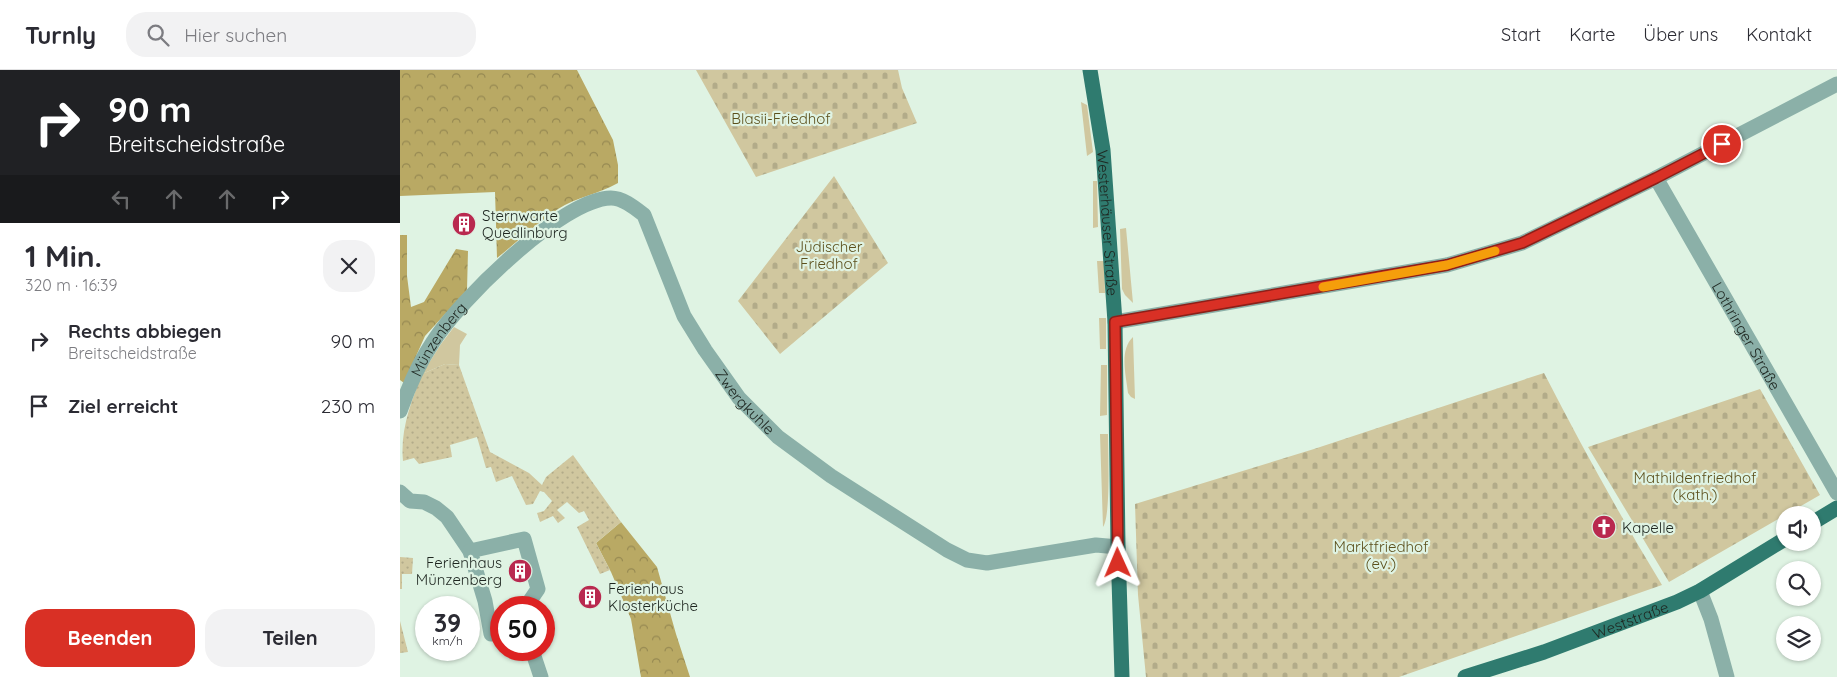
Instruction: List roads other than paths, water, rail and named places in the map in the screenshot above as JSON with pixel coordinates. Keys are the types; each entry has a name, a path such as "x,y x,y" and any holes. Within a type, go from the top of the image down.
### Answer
{"main road":[{"name":"Westerhäuser Straße","path":"1090,70 1103,150 1115,322 1122,677"},
{"path":"1821,518 1837,508"},
{"name":"Weststraße","path":"1465,677 1563,645 1647,614 1700,591 1776,545"}],"street":[{"path":"1115,322 1447,265 1522,243 1656,178 1837,84"},
{"name":"Lothringer Straße","path":"1656,178 1837,493"},
{"name":"Zwergkuhle","path":"471,296 510,260 565,215 588,203 612,198 631,205 644,216 684,316 739,398 778,437 831,476 947,550 967,560 988,563 1096,545 1118,547"},
{"name":"Münzenberg","path":"400,411 406,394 433,342 471,296"},
{"path":"400,492 410,501 424,502 436,508 447,517 470,551 480,583 490,629"},
{"path":"470,551 524,540 538,589 533,596"},
{"path":"1700,591 1727,677"},
{"path":"536,661 541,677"}],"place":[{"name":"Sternwarte Quedlinburg","path":"464,224"},
{"name":"Kapelle","path":"1604,527"},
{"name":"Ferienhaus Münzenberg","path":"520,571"},
{"name":"Ferienhaus Klosterküche","path":"590,597"}],"park label":[{"name":"Blasii-Friedhof","path":"781,118"},
{"name":"Jüdischer Friedhof","path":"829,254"},
{"name":"Mathildenfriedhof (kath.)","path":"1695,486"},
{"name":"Marktfriedhof (ev.)","path":"1381,554"}]}
